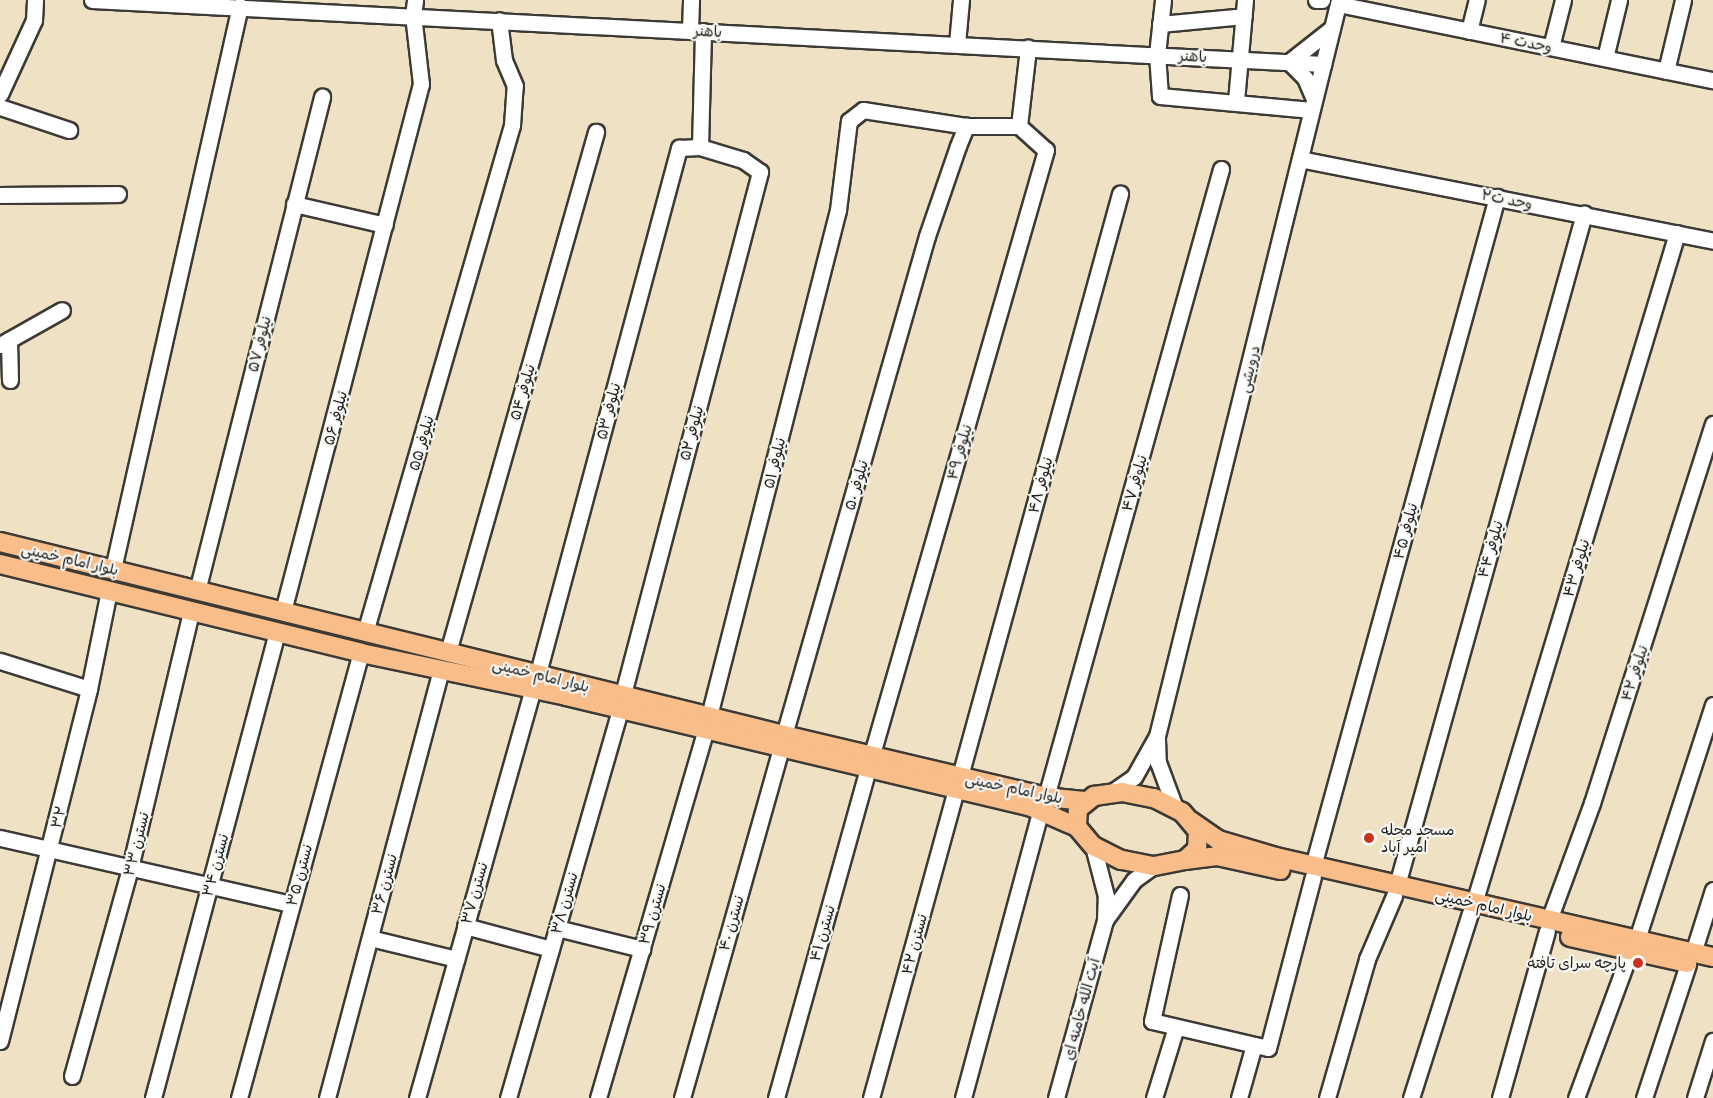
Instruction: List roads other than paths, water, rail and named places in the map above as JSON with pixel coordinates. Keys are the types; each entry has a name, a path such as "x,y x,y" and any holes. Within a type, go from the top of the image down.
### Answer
{"main road":[{"name":"بلوار امام خمینی","path":"0,542 196,591 366,629 448,652 535,681 782,741 1044,803 1084,801"},
{"path":"25,570 30,549"},
{"name":"بلوار امام خمینی","path":"0,564 361,653 441,670 535,681"},
{"name":"بلوار امام خمینی","path":"1111,793 1138,794 1174,808 1218,840 1313,872"},
{"path":"1111,793 1084,801 1078,809 1077,827 1093,846 1121,860 1153,866"},
{"name":"بلوار امام خمینی","path":"1044,803 1077,827"},
{"path":"1185,860 1197,849 1200,840 1191,821"},
{"name":"بلوار امام خمینی","path":"1153,866 1217,856 1313,872 1691,958 1713,969"},
{"name":"بلوار امام خمینی","path":"1691,958 1713,957"}],"street":[{"path":"0,94 34,20 35,0"},
{"name":"باهنر","path":"92,0 240,6 414,8 499,20 1323,64"},
{"path":"691,0 696,30 700,147"},
{"path":"957,44 961,0"},
{"path":"1162,0 1156,54 1160,96 1313,105 1305,78 1289,62 1318,42 1333,25"},
{"path":"1236,101 1245,0"},
{"path":"1316,0 1322,0"},
{"path":"1469,31 1477,0"},
{"path":"1551,47 1563,0"},
{"path":"1605,58 1619,0"},
{"path":"1666,71 1683,0"},
{"name":"وحدت ۴","path":"1339,2 1469,31 1713,80"},
{"name":"درویشی","path":"1157,736 1339,2"},
{"path":"113,569 179,286 240,6"},
{"name":"نیلوفر ۵۶","path":"284,610 422,84 414,8"},
{"path":"1160,24 1244,16"},
{"name":"نیلوفر ۵۵","path":"366,629 477,256 515,110 515,86 504,60 499,20"},
{"path":"966,126 1019,126 1028,48"},
{"name":"نیلوفر ۵۷","path":"196,591 322,97"},
{"path":"0,107 69,130"},
{"name":"نیلوفر ۵۱","path":"707,723 838,210 843,152 849,122 855,113 862,110 966,126"},
{"name":"نیلوفر ۵۰","path":"782,741 927,236 966,126"},
{"name":"نیلوفر ۴۹","path":"870,761 1046,150 1019,126"},
{"name":"نیلوفر ۵۴","path":"448,652 596,132"},
{"name":"نیلوفر ۵۳","path":"535,681 679,148 700,147"},
{"name":"نیلوفر ۵۲","path":"621,701 760,172 743,160 700,147"},
{"name":"وحد ت۲","path":"1300,159 1713,241"},
{"name":"نیلوفر ۴۷","path":"963,1098 1221,169"},
{"path":"0,195 118,194"},
{"name":"نیلوفر ۴۸","path":"958,783 1120,194"},
{"name":"نیلوفر ۴۵","path":"1239,1098 1261,1047 1313,872 1497,197"},
{"path":"294,204 385,225"},
{"name":"نیلوفر ۴۴","path":"1327,1098 1367,958 1396,891 1584,214"},
{"name":"نیلوفر ۴۳","path":"1411,1098 1472,908 1677,233"},
{"path":"10,380 5,342 62,310"},
{"name":"نیلوفر ۴۲","path":"1500,1098 1548,926 1592,802 1713,424"},
{"name":"۳۲","path":"0,1041 89,689 109,591"},
{"name":"نسترن ۳۳","path":"72,1076 130,868 191,611"},
{"name":"نسترن ۳۴","path":"153,1098 277,632"},
{"name":"نسترن ۳۵","path":"239,1098 361,653"},
{"path":"0,661 89,689"},
{"name":"نسترن ۳۶","path":"327,1098 441,670"},
{"name":"نسترن ۳۷","path":"417,1098 535,681"},
{"name":"نسترن ۳۸","path":"509,1096 621,701"},
{"path":"1576,1098 1633,945 1713,705"},
{"name":"نسترن ۳۹","path":"598,1098 707,723"},
{"path":"1111,793 1134,777 1157,736"},
{"path":"1157,736 1158,762 1174,808"},
{"name":"نسترن ۴۰","path":"682,1098 782,741"},
{"name":"نسترن ۴۱","path":"776,1098 870,761"},
{"name":"نسترن ۴۲","path":"871,1098 958,783"},
{"path":"0,837 291,904"},
{"path":"1093,846 1106,897 1105,920"},
{"path":"1105,920 1134,880 1153,866"},
{"path":"1644,1098 1713,890"},
{"path":"1179,895 1152,1021 1261,1047"},
{"name":"آیت الله خامنه ای","path":"1056,1098 1105,920"},
{"path":"465,926 551,949"},
{"path":"557,928 642,949"},
{"path":"370,938 456,959"},
{"path":"1154,1098 1176,1027"},
{"path":"1695,1098 1713,1041"},
{"path":"509,1096 525,1098"}],"place":[{"name":"مسجد محله امیر آباد","path":"1369,838"},
{"name":"پارچه سرای تافته","path":"1638,963"}]}
